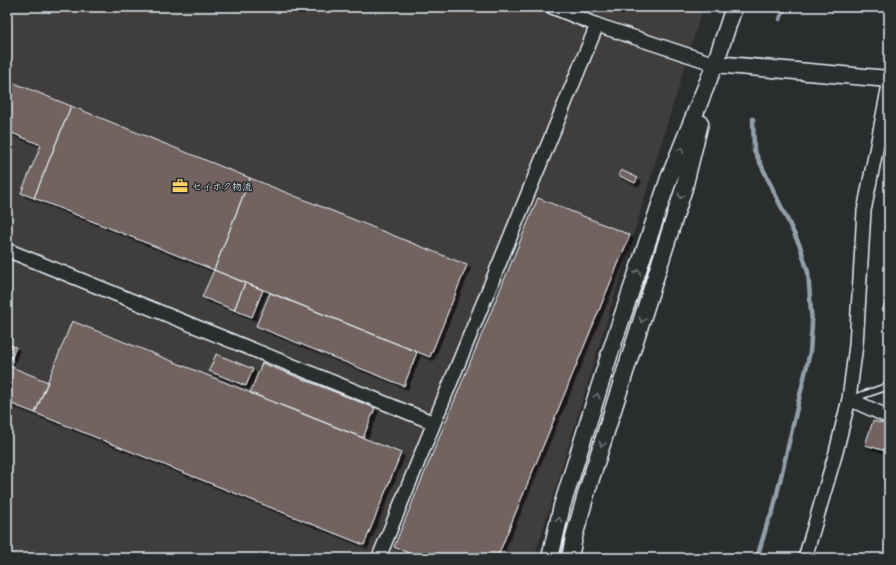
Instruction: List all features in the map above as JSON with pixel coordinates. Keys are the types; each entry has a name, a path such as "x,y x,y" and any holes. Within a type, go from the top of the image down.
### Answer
{"street":[{"path":"552,7 597,25 715,64 889,79"},
{"path":"550,558 562,506 669,178 715,64 734,7"},
{"path":"380,558 597,25"},
{"path":"570,558 574,537 587,492 684,188 715,64"},
{"path":"805,558 836,452 849,399 856,345 864,211 889,85"},
{"path":"7,250 434,423"},
{"path":"849,399 889,417"}],"lane":[{"path":"849,399 889,386"}],"shaded area":[{"path":"7,7 703,7 534,558 7,558"}],"building":[{"path":"7,80 71,106 34,198 21,193 41,145 7,131"},
{"path":"71,106 250,178 214,270 34,198"},
{"path":"621,170 638,178 635,183 618,175"},
{"path":"250,178 467,265 430,357 214,270"},
{"path":"538,198 630,235 497,558 420,558 394,547"},
{"path":"214,270 245,283 234,310 202,297"},
{"path":"245,283 263,290 252,317 234,310"},
{"path":"270,293 417,352 404,386 256,326"},
{"path":"889,297 889,319 886,317 888,313 882,310"},
{"path":"72,321 401,453 364,545 35,413"},
{"path":"7,344 16,347 8,366 7,365"},
{"path":"216,354 253,369 246,386 209,371"},
{"path":"262,363 375,408 363,438 250,393"},
{"path":"7,365 48,382 35,413 7,402"},
{"path":"873,421 889,425 889,452 865,445"}],"waterway":[{"path":"780,19 785,7"},
{"path":"753,119 754,150 800,246 808,272 812,324 810,352 773,511 768,521 757,558"}],"place":[{"name":"セイホク物流","path":"180,186"}]}
